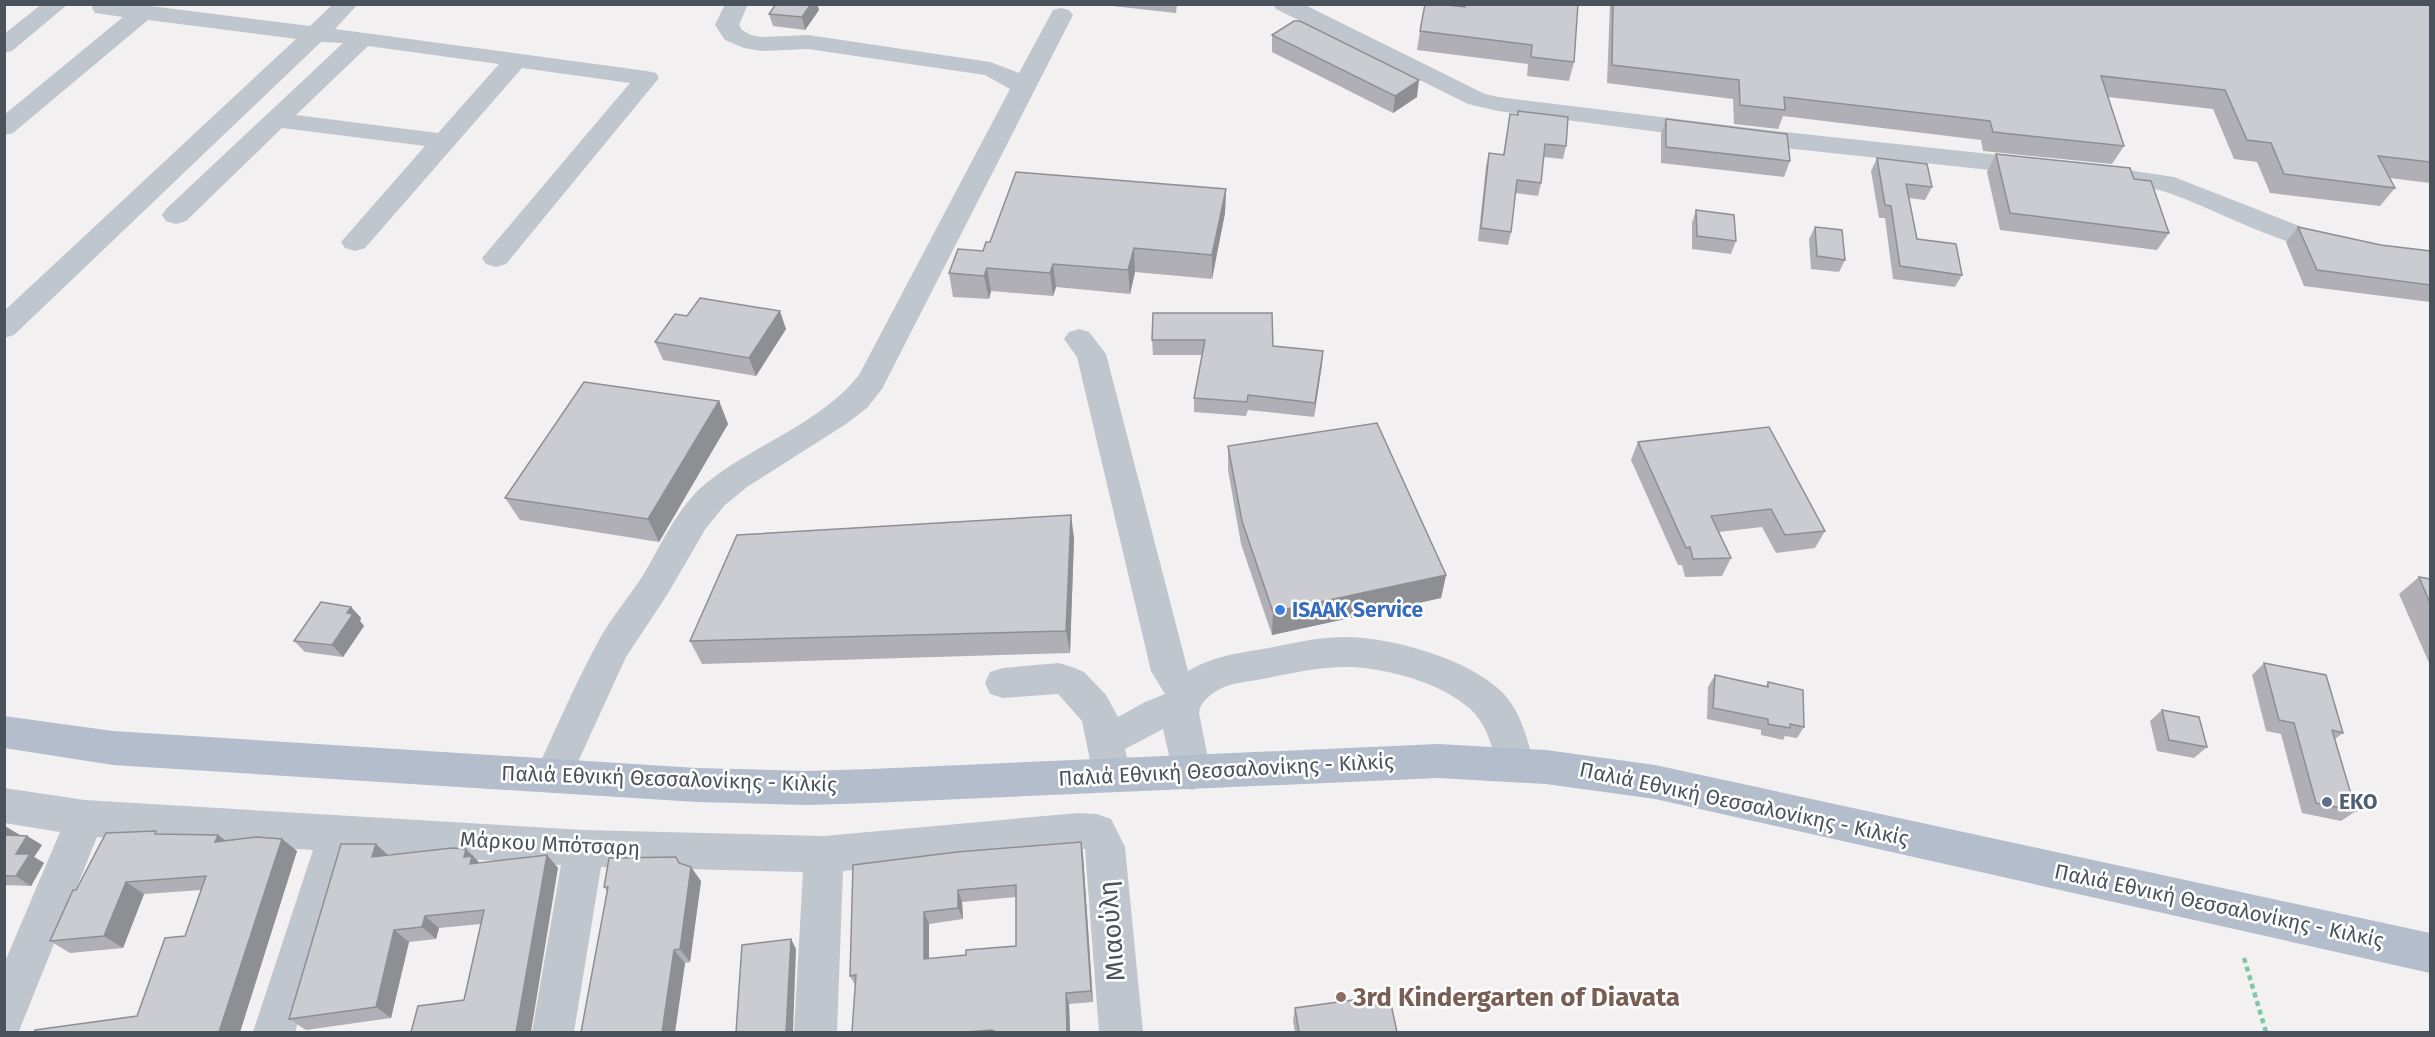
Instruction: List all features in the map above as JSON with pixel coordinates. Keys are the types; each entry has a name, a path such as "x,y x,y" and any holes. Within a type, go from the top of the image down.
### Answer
{"main road":[{"name":"Παλιά Εθνική Θεσσαλονίκης - Κιλκίς","path":"4,732 113,748 697,785 806,788 1406,762 1515,763 1582,770 1655,782 2430,953"}],"street":[{"path":"4,46 57,4"},
{"path":"4,328 347,4"},
{"path":"737,4 728,26 733,35 744,41 776,45 808,42 990,69 1005,75 1023,87"},
{"path":"1284,4 1478,99 1498,104 1767,138 2143,178 2165,183 2295,234 2361,246"},
{"path":"99,6 315,34 363,38 647,78 496,258"},
{"path":"4,128 143,12"},
{"path":"553,776 612,649 655,585 694,519 713,496 735,478 835,416 856,400 871,381 1061,15"},
{"path":"176,214 363,38"},
{"path":"355,242 516,60"},
{"path":"4,94 40,98"},
{"path":"277,120 444,141"},
{"path":"1079,339 1091,354 1169,671 1185,698 1181,721 1192,773"},
{"path":"1104,737 1123,734 1185,698 1209,677 1238,668 1329,651 1370,654 1423,668 1460,682 1488,702 1503,722 1515,763"},
{"path":"1003,683 1059,678 1071,683 1093,706 1100,719 1112,775"},
{"name":"Μάρκου Μπότσαρη","path":"4,805 85,818 584,848 824,854 1078,831 1097,832"},
{"path":"4,1016 85,818"},
{"path":"274,1032 338,832"},
{"name":"Μιαούλη","path":"1097,832 1105,847 1121,1032"},
{"path":"554,1032 584,848"},
{"path":"816,1032 824,854"}],"path":[{"path":"2244,958 2266,1032"}],"building":[{"path":"776,4 811,4 802,17 769,14"},
{"path":"1425,4 1465,7 1466,4 1578,4 1574,62 1531,57 1532,45 1420,31"},
{"path":"1613,4 2430,4 2430,162 2378,156 2395,188 2284,174 2271,143 2247,140 2225,90 2101,76 2124,146 1993,132 1990,121 1784,97 1785,110 1740,105 1739,80 1612,65"},
{"path":"1294,21 1300,21 1419,80 1395,96 1272,35"},
{"path":"1518,111 1568,117 1566,146 1545,144 1541,183 1517,180 1511,232 1481,228 1489,153 1504,155 1510,114 1518,115"},
{"path":"1666,119 1787,134 1790,161 1666,147"},
{"path":"1996,154 2130,168 2134,179 2151,181 2169,233 2010,213"},
{"path":"1877,158 1927,164 1932,187 1906,184 1917,239 1956,244 1962,275 1900,266 1891,206 1885,205"},
{"path":"1016,172 1226,189 1212,255 1134,248 1128,270 1053,264 1050,273 987,268 984,276 949,273 958,249 983,251 986,242 990,242"},
{"path":"1696,210 1734,215 1736,241 1697,236"},
{"path":"1815,227 1842,230 1845,260 1817,256"},
{"path":"2298,227 2381,245 2430,251 2430,285 2317,270"},
{"path":"700,298 780,311 749,358 655,342 675,314 687,316"},
{"path":"1153,313 1272,313 1273,346 1323,351 1315,403 1248,395 1247,402 1194,398 1205,340 1152,340"},
{"path":"584,382 719,401 648,519 505,498"},
{"path":"1377,423 1446,575 1273,612 1242,521 1228,446"},
{"path":"1769,427 1825,531 1785,535 1771,509 1711,516 1731,558 1693,559 1690,547 1686,548 1638,442"},
{"path":"1071,515 1066,631 690,641 737,535"},
{"path":"2419,577 2430,579 2430,603"},
{"path":"321,602 351,607 347,613 353,614 332,645 294,641"},
{"path":"2264,663 2326,675 2343,733 2332,730 2356,811 2316,803 2294,723 2279,720"},
{"path":"1715,675 1768,687 1768,682 1803,690 1804,727 1790,724 1790,728 1768,724 1768,719 1713,708"},
{"path":"2162,710 2199,717 2207,747 2169,740"},
{"path":"156,831 155,834 218,835 215,842 256,837 282,839 219,1032 34,1032 35,1030 137,1016 165,938 185,936 206,876 126,882 104,936 50,941 73,890 76,890 106,833"},
{"path":"4,835 27,836 16,854 30,854 16,876 4,876"},
{"path":"1081,842 1091,991 1066,993 1067,1032 996,1032 992,1030 852,1032 856,975 850,976 853,865 957,852","holes":["1016,885 1016,946 966,950 966,955 924,959 924,912 958,908 958,890"]},
{"path":"341,844 376,844 372,857 452,848 466,849 464,857 472,856 470,864 547,855 516,1032 411,1032 418,1006 464,1000 484,910 425,916 422,927 394,930 376,1007 289,1019"},
{"path":"676,857 679,863 691,867 680,949 674,950 662,1032 581,1032 608,887 604,887 609,858"},
{"path":"791,939 786,1032 736,1032 742,945"},
{"path":"1389,995 1397,1032 1299,1032 1295,1008"}],"place":[{"name":"ISAAK Service","path":"1280,610"},
{"name":"EKO","path":"2327,802"},
{"name":"3rd Kindergarten of Diavata","path":"1341,997"}]}
